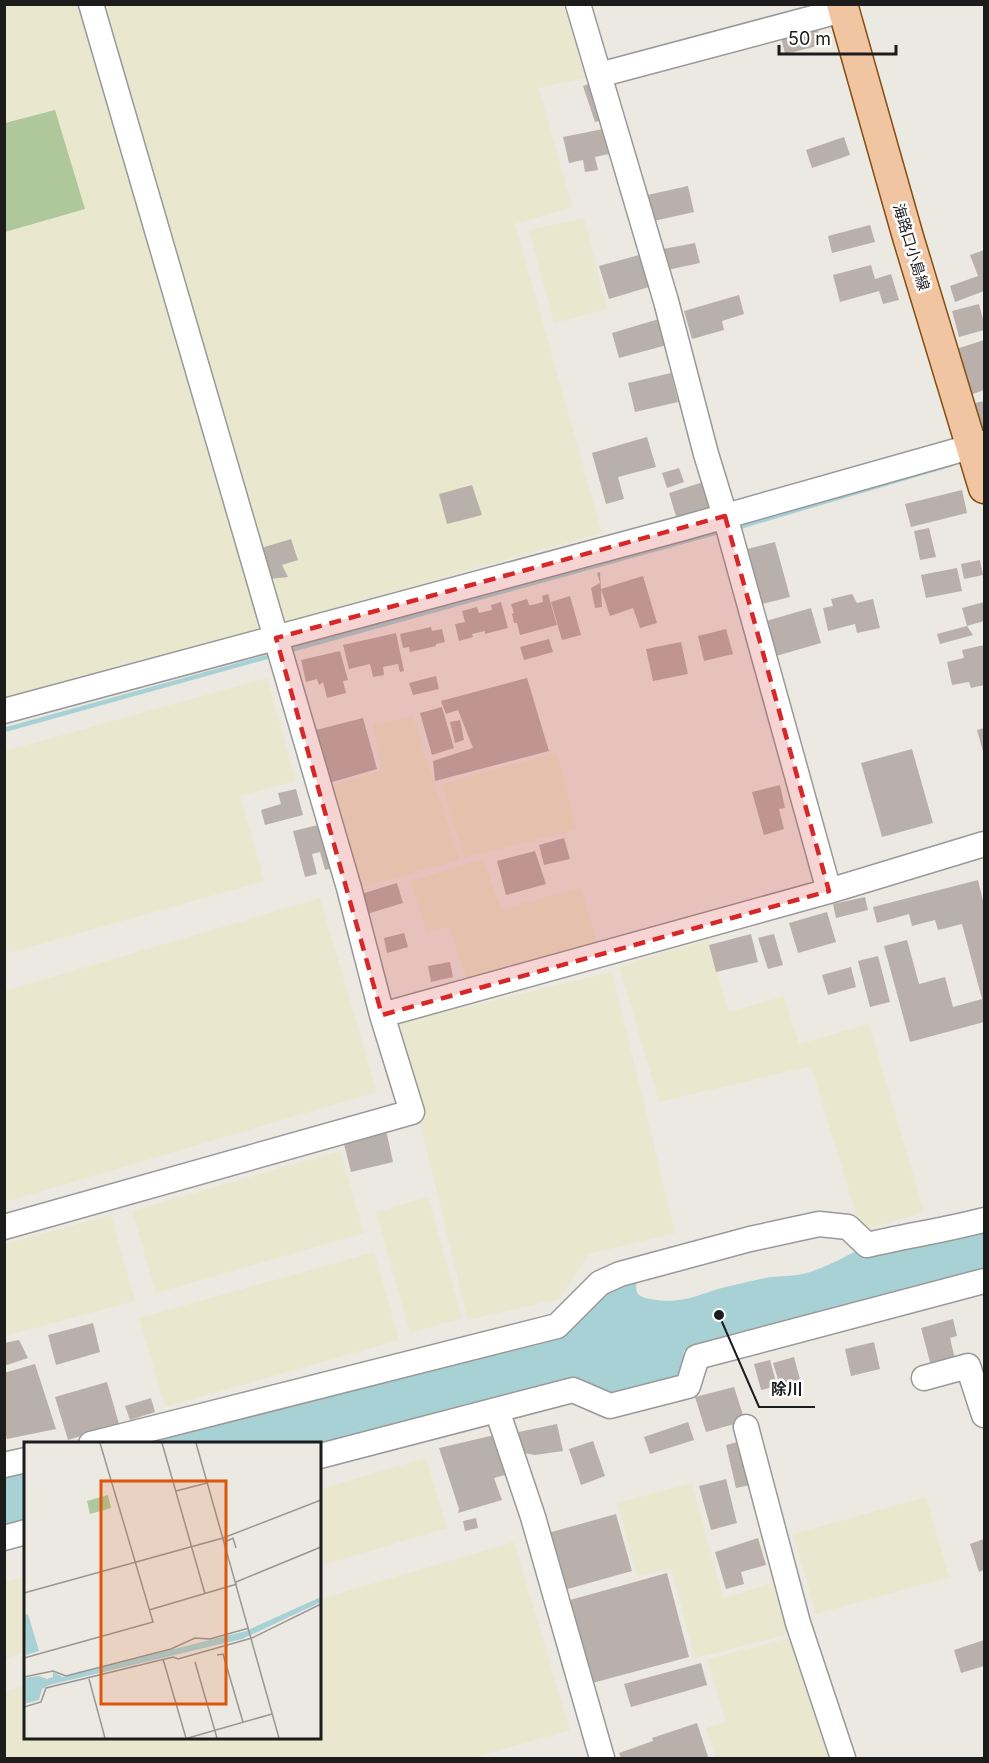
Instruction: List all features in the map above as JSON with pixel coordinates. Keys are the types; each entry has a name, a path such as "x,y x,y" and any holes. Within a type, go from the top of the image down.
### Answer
{"main road":[{"name":"海路口小島線","path":"842,7 908,237 979,445 984,483"}],"street":[{"path":"4,1227 412,1112 382,1015 349,888 91,4"},
{"path":"578,4 666,302 706,454 829,891"},
{"path":"598,75 842,7"},
{"path":"4,711 979,445"},
{"path":"382,1015 829,891 984,844"},
{"path":"95,1442 558,1326 600,1283 620,1274 750,1239 819,1224 848,1227 867,1245 984,1220"},
{"path":"321,1456 573,1390 610,1406 688,1386 697,1357 984,1281"},
{"path":"924,1378 968,1366 984,1415"},
{"path":"497,1410 532,1517 602,1758"},
{"path":"746,1427 798,1623 843,1758"},
{"path":"4,1465 24,1460"},
{"path":"4,1538 24,1533"}],"highlighted area":[{"path":"725,516 829,891 382,1015 276,638"}],"green space":[{"path":"4,5 576,5 599,75 539,88 572,207 515,224 602,533 5,700"},
{"path":"55,110 85,209 5,232 5,123"},
{"path":"584,218 607,309 554,323 529,230"},
{"path":"267,678 296,781 240,796 264,881 5,954 5,751"},
{"path":"413,716 460,860 357,889 331,786 382,770 373,725"},
{"path":"557,752 577,830 464,858 441,784"},
{"path":"483,859 501,909 581,888 599,948 469,986 449,927 426,932 411,881"},
{"path":"320,898 377,1092 5,1202 5,991"},
{"path":"708,940 729,1012 784,996 799,1044 869,1024 924,1212 861,1231 811,1066 659,1102 619,966"},
{"path":"612,972 675,1233 589,1254 559,1299 468,1320 396,1024"},
{"path":"340,1151 364,1233 156,1293 132,1211"},
{"path":"428,1197 462,1318 410,1333 376,1212"},
{"path":"111,1215 135,1301 5,1336 5,1244"},
{"path":"374,1252 399,1340 165,1407 139,1318"},
{"path":"426,1458 447,1528 321,1566 321,1489"},
{"path":"692,1483 723,1598 783,1580 797,1632 695,1658 671,1569 637,1576 617,1503"},
{"path":"926,1497 949,1577 816,1614 793,1534"},
{"path":"514,1542 570,1730 472,1758 5,1758 5,1691 24,1685 24,1739 321,1739 321,1599"},
{"path":"24,1576 24,1652 5,1659 5,1582"},
{"path":"798,1636 835,1758 716,1758 706,1728 726,1722 707,1659"}],"water":[{"path":"984,1226 984,1274 689,1348 684,1351 681,1377 617,1398 581,1381 321,1447 321,1442 134,1442 560,1334 594,1294 637,1281 636,1289 642,1297 674,1301 771,1277 803,1274 824,1267 858,1250"},
{"path":"24,1469 24,1523 4,1529 4,1474"}],"building":[{"path":"816,24 822,45 785,54 780,33"},
{"path":"594,82 606,119 595,122 583,86"},
{"path":"603,129 609,154 595,157 598,170 585,172 583,160 569,163 563,137"},
{"path":"844,137 850,155 812,168 806,150"},
{"path":"688,186 694,212 649,222 643,196"},
{"path":"870,225 875,242 832,253 828,236"},
{"path":"695,243 700,263 667,270 663,249"},
{"path":"984,250 984,291 955,302 950,286 978,276 970,255"},
{"path":"639,255 649,287 609,299 599,266"},
{"path":"871,265 875,279 891,274 899,300 883,304 879,291 840,302 833,275"},
{"path":"739,295 744,314 722,321 724,330 692,339 684,311"},
{"path":"979,304 984,330 959,337 952,311"},
{"path":"659,319 667,345 619,358 612,333"},
{"path":"984,340 984,390 965,397 950,351"},
{"path":"671,373 678,402 635,412 628,383"},
{"path":"984,401 984,433 982,434 975,403"},
{"path":"647,437 656,467 618,477 624,499 606,504 592,453"},
{"path":"679,468 684,482 667,488 662,473"},
{"path":"703,482 713,515 679,526 669,493"},
{"path":"472,485 482,515 447,524 439,494"},
{"path":"962,490 967,513 911,527 905,504"},
{"path":"929,528 936,557 920,560 914,531"},
{"path":"291,539 298,560 282,565 288,577 270,579 261,548"},
{"path":"775,542 790,597 754,606 739,551"},
{"path":"980,560 983,575 964,579 961,564"},
{"path":"957,568 962,591 926,598 921,575"},
{"path":"600,572 602,607 595,608 591,588 600,583 597,573"},
{"path":"643,576 657,623 640,628 633,608 610,616 601,589"},
{"path":"548,594 557,625 520,635 517,623 514,623 511,604 527,599 529,605 532,605 543,602 542,596"},
{"path":"852,594 857,603 873,599 880,628 857,633 855,624 828,631 823,608 833,606 831,599"},
{"path":"570,596 581,635 562,640 551,602"},
{"path":"501,602 508,628 485,634 485,631 472,634 473,637 459,641 455,624 465,622 462,611 477,607 479,613 492,610 491,605"},
{"path":"984,602 984,621 967,626 962,608"},
{"path":"811,608 821,643 776,656 766,621"},
{"path":"967,626 973,635 940,644 937,634"},
{"path":"431,627 432,631 442,629 445,642 410,652 409,647 403,648 400,634"},
{"path":"726,629 733,654 704,661 698,636"},
{"path":"396,633 404,671 400,672 398,664 383,667 384,675 373,677 370,664 349,669 343,645"},
{"path":"549,639 553,652 524,660 520,647"},
{"path":"681,642 688,674 653,681 646,649"},
{"path":"984,645 984,685 971,688 969,682 952,685 947,662 964,658 962,650"},
{"path":"340,651 348,680 343,681 346,693 327,698 323,682 319,685 317,679 306,682 301,660"},
{"path":"436,676 439,689 413,695 409,683"},
{"path":"527,678 549,751 435,781 433,761 473,748 458,710 446,714 441,701"},
{"path":"442,707 454,748 432,755 420,713"},
{"path":"363,718 377,769 329,783 316,730"},
{"path":"460,720 464,740 455,743 450,722"},
{"path":"984,728 984,755 977,730"},
{"path":"912,749 933,823 882,837 861,763"},
{"path":"780,785 785,808 779,809 784,829 764,835 752,792"},
{"path":"296,789 303,815 265,825 261,810 281,804 278,793"},
{"path":"322,824 333,868 325,870 320,852 312,854 317,874 305,877 293,831"},
{"path":"564,838 570,859 544,865 539,845"},
{"path":"535,851 546,884 506,895 497,861"},
{"path":"978,880 984,905 984,1022 910,1042 884,946 907,940 919,984 945,977 953,1007 982,999 962,924 938,930 935,920 912,926 909,914 877,923 873,907"},
{"path":"397,883 403,903 367,914 361,894"},
{"path":"865,897 868,910 836,918 833,904"},
{"path":"827,912 836,942 798,953 789,923"},
{"path":"404,933 408,947 387,953 384,938"},
{"path":"751,934 758,962 716,972 709,945"},
{"path":"774,934 783,965 768,969 758,938"},
{"path":"878,956 890,1002 870,1007 858,961"},
{"path":"450,962 453,977 431,982 428,966"},
{"path":"851,967 856,987 828,995 822,975"},
{"path":"386,1130 393,1162 351,1172 343,1140"},
{"path":"953,1319 957,1336 950,1338 955,1359 931,1366 921,1328"},
{"path":"93,1323 100,1352 56,1365 48,1335"},
{"path":"19,1340 28,1358 4,1366 4,1343"},
{"path":"874,1342 880,1369 851,1376 845,1349"},
{"path":"794,1357 801,1383 781,1389 773,1363"},
{"path":"770,1360 777,1386 761,1390 754,1364"},
{"path":"35,1364 56,1429 7,1439 4,1429 4,1373"},
{"path":"107,1382 119,1424 68,1440 55,1397"},
{"path":"734,1387 745,1421 706,1432 695,1397"},
{"path":"151,1398 155,1412 130,1420 125,1406"},
{"path":"688,1422 694,1440 650,1454 644,1437"},
{"path":"557,1424 563,1451 535,1455 518,1452 514,1433"},
{"path":"499,1434 509,1474 494,1478 502,1500 458,1513 459,1509 439,1448"},
{"path":"745,1440 755,1484 736,1488 726,1445"},
{"path":"593,1441 605,1476 581,1485 569,1449"},
{"path":"726,1479 737,1523 711,1530 699,1486"},
{"path":"616,1514 632,1571 557,1592 541,1535"},
{"path":"476,1518 478,1528 465,1531 463,1521"},
{"path":"758,1538 766,1565 741,1572 744,1584 726,1589 715,1552"},
{"path":"984,1539 984,1570 979,1572 970,1544"},
{"path":"667,1573 689,1657 585,1685 563,1602"},
{"path":"984,1640 984,1666 961,1673 954,1650"},
{"path":"701,1663 707,1685 631,1707 624,1684"},
{"path":"697,1723 708,1757 621,1758 619,1753 653,1741 652,1738"}],"waterway":[{"path":"736,528 952,464"},
{"path":"287,651 722,531"},
{"path":"4,730 274,655"}],"place":[{"name":"除川","path":"719,1315"}]}
